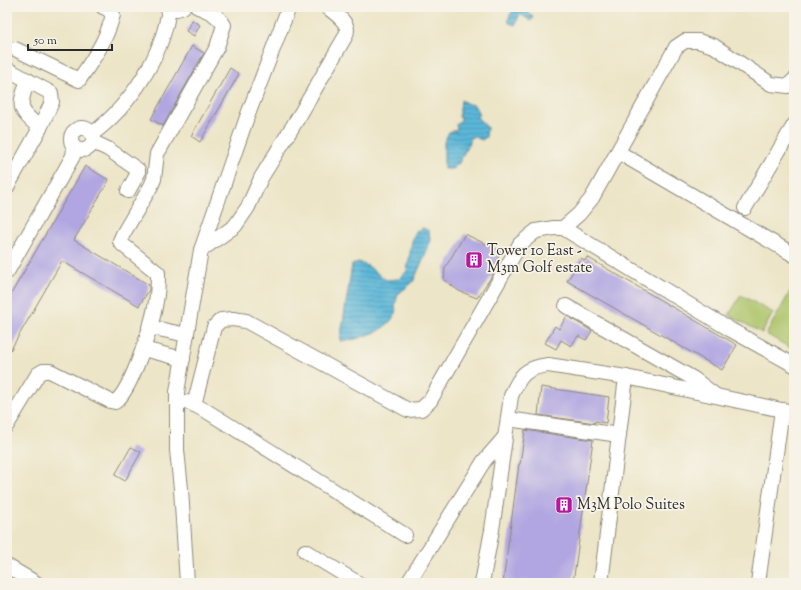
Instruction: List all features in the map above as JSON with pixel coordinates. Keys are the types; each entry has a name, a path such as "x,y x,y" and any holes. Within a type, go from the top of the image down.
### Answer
{"street":[{"path":"15,49 79,80 108,33 113,15 103,7"},
{"path":"92,138 132,96 159,47 168,22 169,7 177,9 183,7"},
{"path":"7,425 38,374 43,371 50,371 110,401 115,402 120,398 134,374 143,349 156,302 158,273 120,241 154,179 157,154 217,47 222,34 224,25 220,19 215,14 198,7"},
{"path":"187,583 177,450 177,392 201,250 247,117 289,7"},
{"path":"201,250 235,226 248,207 261,178 345,37 347,30 346,25 327,7"},
{"path":"563,228 579,214 592,198 676,47 685,41 698,41 714,46 771,84 788,86 794,80"},
{"path":"7,69 51,93 52,102 40,128 7,187"},
{"path":"28,80 22,97 21,107 25,115 40,128"},
{"path":"745,208 794,125"},
{"path":"7,272 73,156 74,148 70,138 73,131 84,128 90,131 92,138 91,145 85,150 78,150 74,148"},
{"path":"92,138 138,170 138,173 128,191"},
{"path":"618,152 794,255"},
{"path":"194,405 214,327 221,320 233,319 246,321 408,410 421,409 430,401 520,244 536,231 554,228 563,228 731,330 794,365"},
{"path":"566,306 694,379 717,396"},
{"path":"149,327 187,335"},
{"path":"143,349 183,360"},
{"path":"482,583 492,530 511,396 518,381 525,372 537,366 548,365 626,377 788,411 758,583"},
{"path":"601,583 626,377"},
{"path":"177,401 194,405 405,535"},
{"path":"508,419 619,435"},
{"path":"408,583 484,461 504,438"},
{"path":"305,551 358,583"},
{"path":"7,566 36,583"}],"green space":[{"path":"794,285 794,350 766,334"},
{"path":"741,295 773,313 762,333 729,315"}],"water":[{"path":"522,7 534,18 531,21 520,14 515,25 509,23 511,13 514,10 519,10 516,8"},
{"path":"461,100 468,104 474,105 479,113 477,117 487,127 486,137 482,140 472,136 459,163 453,169 444,169 444,142 449,132 457,130 456,124 462,119 459,117"},
{"path":"423,228 429,231 430,239 428,248 413,282 398,294 395,305 396,313 390,322 379,331 356,339 340,341 352,265 358,262 368,266 386,280 399,279 407,271 412,241 416,231"}],"building":[{"path":"192,20 200,25 194,36 186,31"},
{"path":"192,46 204,53 163,126 151,119"},
{"path":"230,68 239,74 200,142 191,136"},
{"path":"85,166 109,180 74,240 149,285 149,290 139,306 62,261 7,356 7,301"},
{"name":"Tower 10 East - M3m Golf estate","path":"465,234 500,251 494,273 477,298 459,291 444,280 445,268"},
{"path":"587,257 737,345 722,370 567,281 581,258 585,261"},
{"path":"567,316 592,331 586,340 578,336 571,346 561,340 556,349 545,343 555,326 559,329"},
{"path":"541,387 609,397 606,423 595,421 595,423 538,415"},
{"path":"525,430 593,440 573,583 503,583"},
{"path":"131,447 141,452 125,481 115,475"}],"place":[{"name":"Tower 10 East - M3m Golf estate","path":"474,260"},
{"name":"M3M Polo Suites","path":"564,505"}]}
